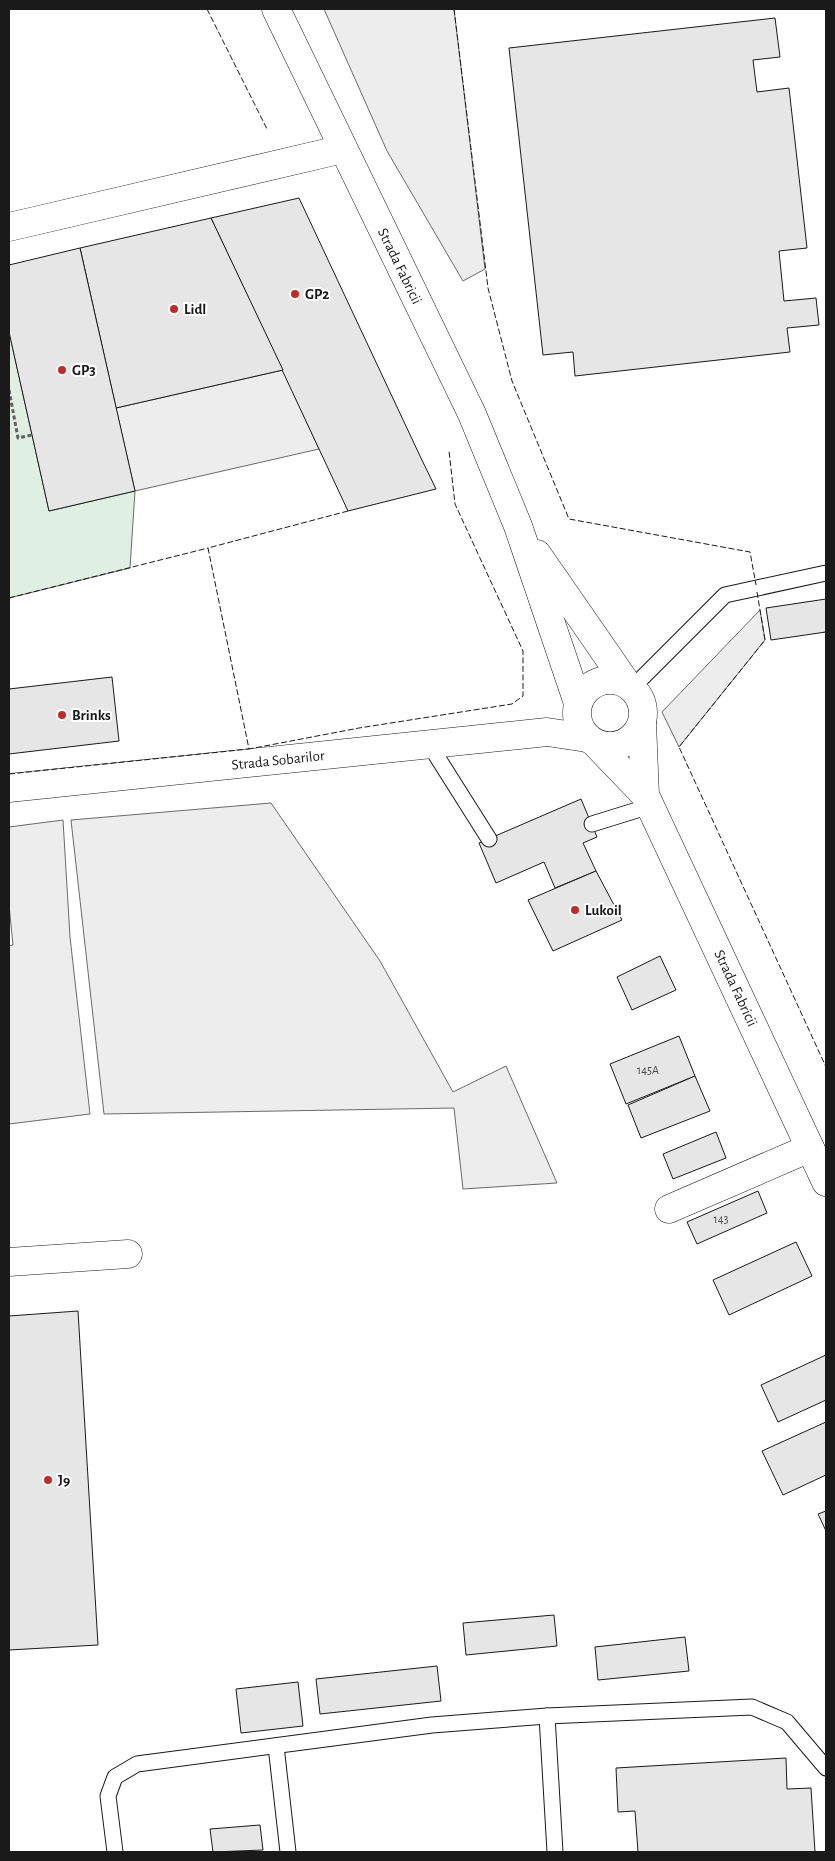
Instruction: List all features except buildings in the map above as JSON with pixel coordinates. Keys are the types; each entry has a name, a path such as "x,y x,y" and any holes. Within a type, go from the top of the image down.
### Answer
{"main road":[{"name":"Strada Fabricii","path":"276,9 472,414 518,526 584,726 648,800 826,1182"},
{"path":"9,227 343,149"},
{"name":"Strada Fabricii","path":"518,526 629,686"},
{"path":"603,680 615,680 629,686 642,704 642,723 637,733 618,746 607,747 584,726 583,693 592,685 603,680"},
{"name":"Strada Fabricii","path":"642,723 648,800"},
{"name":"Strada Sobarilor","path":"9,788 547,732 584,726"},
{"path":"669,1209 810,1148"},
{"path":"9,1262 128,1254"}],"lane":[{"path":"629,686 725,595 826,573"},
{"path":"429,744 489,839"},
{"path":"592,824 648,800"},
{"path":"115,1852 108,1796 115,1777 137,1764 432,1725 547,1716 752,1707 787,1722 826,1768"},
{"path":"547,1716 555,1852"},
{"path":"276,1746 288,1852"}],"path":[{"path":"9,390 18,438 32,434"}],"green space":[{"path":"9,332 49,511 135,491 130,568 9,598"}],"shaded area":[{"path":"324,9 454,9 485,269 463,281 387,151"},
{"path":"283,370 319,449 135,491 116,408"},
{"path":"760,610 765,640 679,747 662,712"},
{"path":"271,803 380,961 453,1092 506,1066 557,1183 463,1189 454,1108 104,1114 71,820"},
{"path":"63,820 70,937 90,1114 9,1124 9,946 13,945 9,905 9,827"}],"fence":[{"path":"207,9 267,129"},
{"path":"454,9 488,288 512,381 569,519 750,552 756,585"},
{"path":"348,511 208,548 249,749 359,728 512,704 523,696 523,651 455,504 449,451"},
{"path":"9,598 208,548"},
{"path":"757,592 765,640 679,747 826,1067"},
{"path":"9,774 249,749"}],"place":[{"name":"GP2","path":"295,294"},
{"name":"Lidl","path":"174,309"},
{"name":"GP3","path":"62,370"},
{"name":"Brinks","path":"62,715"},
{"name":"Lukoil","path":"575,910"},
{"name":"J9","path":"48,1480"}]}
